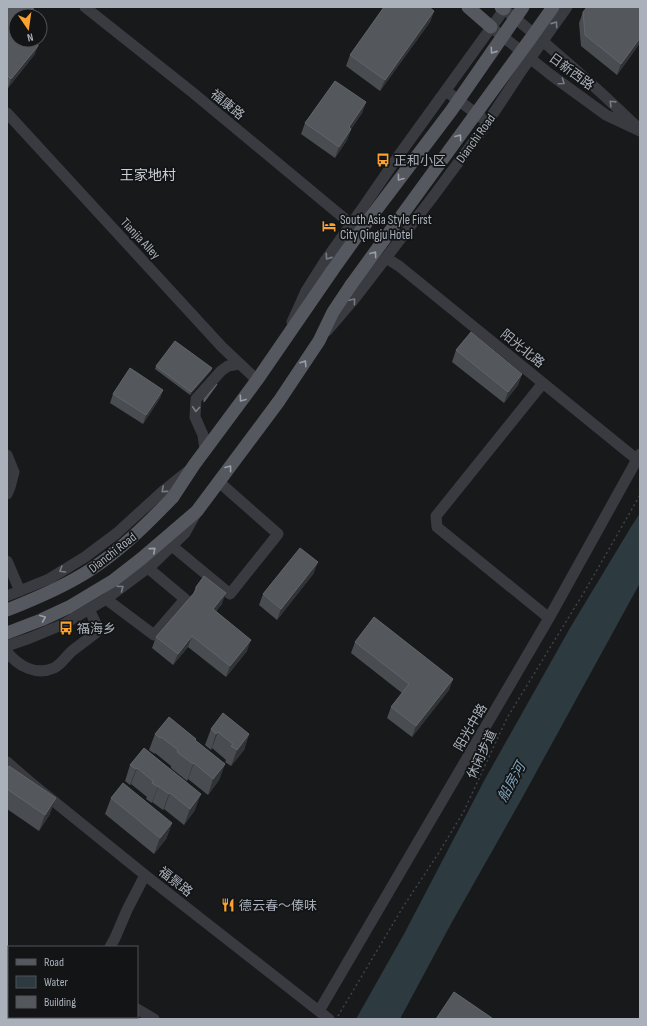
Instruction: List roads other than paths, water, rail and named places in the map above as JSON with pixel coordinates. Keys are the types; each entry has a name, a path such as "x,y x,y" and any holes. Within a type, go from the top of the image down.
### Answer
{"main road":[{"path":"468,7 491,27"},
{"name":"Dianchi Road","path":"7,610 60,587 90,570 120,548 173,498 194,465 257,380 332,271 451,111 523,7"},
{"name":"Dianchi Road","path":"7,633 69,607 114,580 151,551 197,511 280,401 319,341 333,312 351,285 553,7"}],"street":[{"name":"福康路","path":"85,7 187,88 351,224"},
{"name":"Dianchi Road","path":"319,341 356,298 432,198 488,122 567,7"},
{"name":"Dianchi Road","path":"281,345 306,292 325,261 504,8"},
{"name":"日新西路","path":"504,8 610,101 640,130"},
{"name":"日新西路","path":"491,27 551,75 582,96 606,115 640,130"},
{"path":"446,91 488,122"},
{"name":"Tianjia Alley","path":"7,113 222,347 257,380"},
{"name":"阳光北路","path":"386,258 399,266 543,383 639,458"},
{"path":"205,450 203,435 195,417 196,399 221,371 228,366 239,364"},
{"path":"543,383 436,516 437,527 549,618"},
{"path":"7,455 14,472 7,494"},
{"name":"阳光中路","path":"319,1011 549,618 639,458"},
{"name":"Dianchi Road","path":"7,596 49,579 85,557 117,533 194,465"},
{"path":"172,546 230,594 278,534 219,482"},
{"name":"Dianchi Road","path":"7,646 64,624 106,598 148,568 172,546 185,532 197,511"},
{"path":"7,560 20,591"},
{"path":"106,598 154,635 185,599 148,568"},
{"path":"7,652 16,662 33,670 55,668 72,651 99,630 89,609"},
{"name":"福景路","path":"7,762 145,875 330,1019"},
{"path":"111,946 145,875"},
{"path":"138,1010 154,1019"}],"water":[{"name":"船房河","path":"640,513 640,583 452,922 400,1019 356,1019 404,934 485,779 570,628"}],"place":[{"name":"正和小区","path":"383,160"},
{"name":"South Asia Style First City Qingju Hotel","path":"329,226"},
{"name":"福海乡","path":"66,628"},
{"name":"德云春～傣味","path":"228,905"}],"district":[{"name":"王家地村","path":"148,175"}]}
